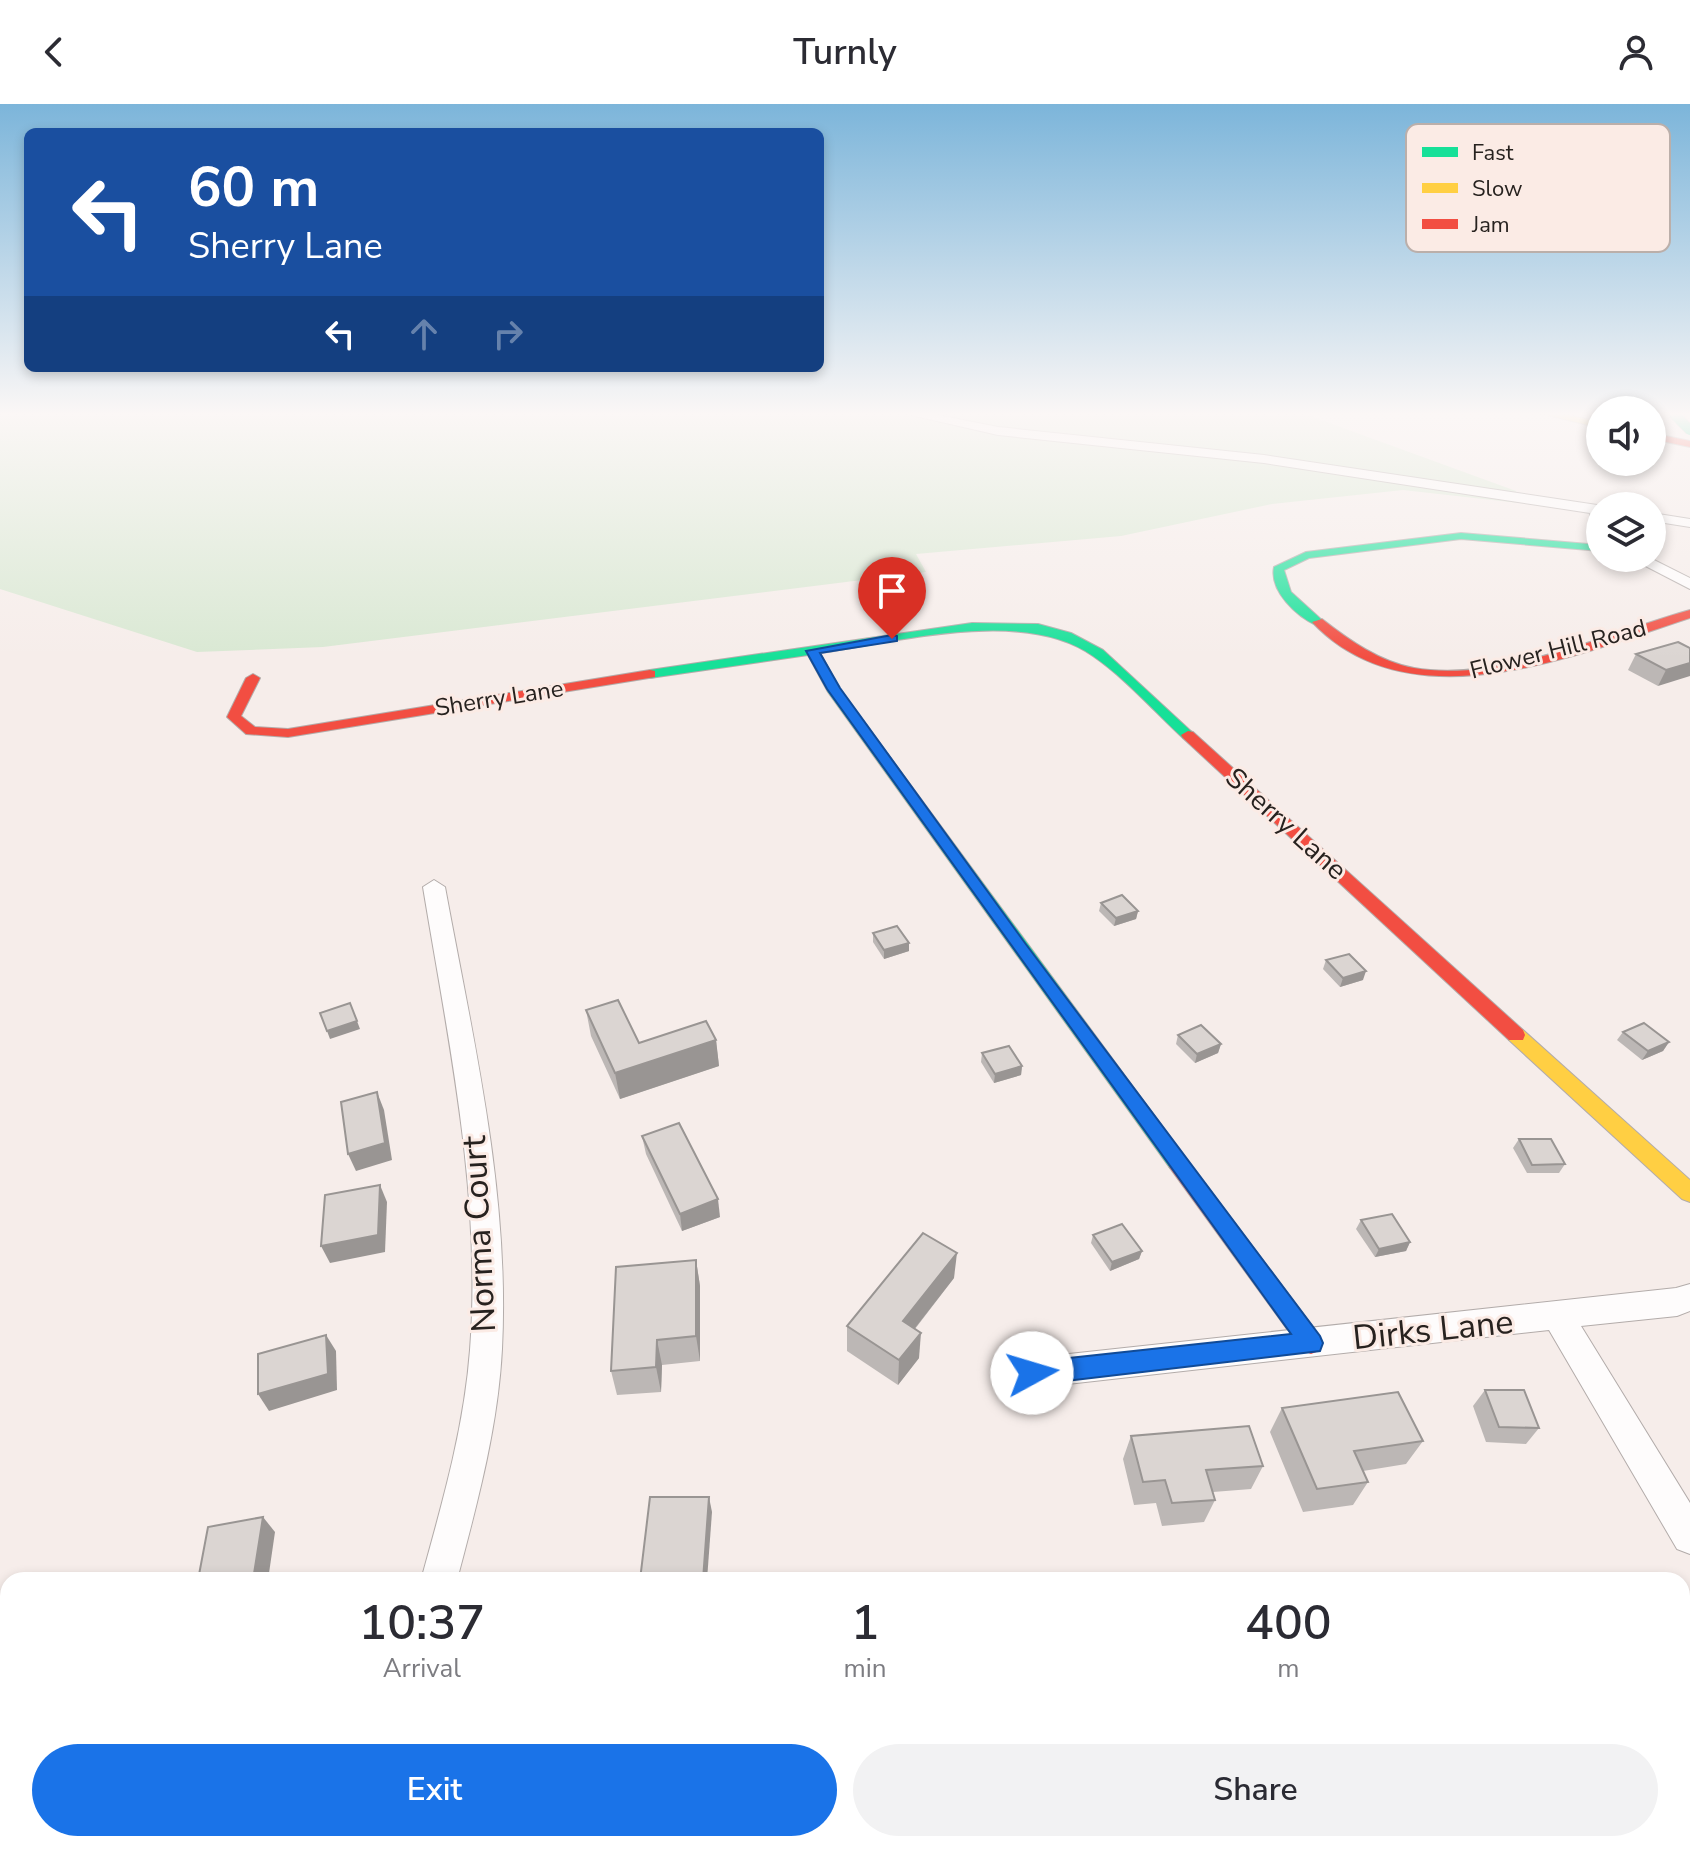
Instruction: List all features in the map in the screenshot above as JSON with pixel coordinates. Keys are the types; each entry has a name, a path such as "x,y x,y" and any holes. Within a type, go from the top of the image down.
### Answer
{"main road":[{"name":"Flower Hill Road","path":"1586,547 1461,536 1419,540 1306,555 1278,569 1277,577 1291,602 1337,637 1381,661 1430,674 1479,671 1607,641 1690,614"},
{"name":"Sherry Lane","path":"253,678 234,717 251,731 276,733 972,627 1044,627 1074,637 1098,653 1690,1193"},
{"path":"812,651 833,689 1019,947 1311,1343"}],"street":[{"path":"1498,495 1586,508"},
{"path":"1666,519 1690,523"},
{"path":"1666,572 1690,584"},
{"name":"Norma Court","path":"434,887 478,1151 488,1303 479,1415 441,1572"},
{"name":"Dirks Lane","path":"1032,1373 1558,1316 1677,1302 1690,1297"},
{"path":"1558,1316 1690,1536"}],"green space":[{"path":"0,495 1360,495 1272,504 1121,536 916,554 926,572 323,647 197,652 0,589"},
{"path":"1444,495 1517,495 1519,503"}],"building":[{"path":"1678,642 1690,648 1690,663 1666,670 1636,654"},
{"path":"1122,895 1138,911 1116,918 1101,903"},
{"path":"897,926 909,943 884,950 873,933"},
{"path":"1349,954 1366,971 1343,978 1326,960"},
{"path":"618,1000 639,1043 706,1021 716,1040 615,1073 586,1010"},
{"path":"350,1003 357,1021 327,1031 320,1013"},
{"path":"1644,1023 1669,1042 1648,1051 1623,1032"},
{"path":"1201,1025 1221,1044 1197,1054 1178,1035"},
{"path":"1009,1046 1022,1066 995,1074 982,1053"},
{"path":"377,1092 385,1143 348,1154 341,1102"},
{"path":"679,1123 718,1199 680,1214 642,1136"},
{"path":"1519,1139 1551,1139 1565,1164 1532,1165"},
{"path":"380,1185 378,1235 321,1246 325,1195"},
{"path":"1392,1214 1410,1242 1379,1249 1361,1220"},
{"path":"1122,1224 1142,1251 1112,1262 1093,1235"},
{"path":"923,1233 957,1253 903,1321 921,1333 899,1360 847,1326"},
{"path":"696,1260 696,1336 657,1340 656,1367 611,1371 616,1267"},
{"path":"326,1335 328,1374 258,1394 258,1354"},
{"path":"1485,1390 1524,1390 1539,1428 1499,1427"},
{"path":"1398,1392 1423,1441 1354,1451 1368,1482 1317,1489 1282,1408"},
{"path":"1249,1426 1263,1466 1206,1470 1215,1500 1172,1503 1165,1480 1143,1482 1131,1436"},
{"path":"650,1497 709,1497 704,1572 641,1572"},
{"path":"263,1517 254,1572 200,1572 208,1527"}],"traffic: fast":[{"path":"1318,622 1291,600 1279,578 1278,569 1306,555 1461,536 1586,547"},
{"path":"650,674 972,627 1038,628 1067,636 1098,653 1188,735"},
{"path":"812,651 833,689 1177,1162"}],"traffic: slow":[{"path":"1516,1035 1690,1193"}],"traffic: jam":[{"path":"1318,622 1376,659 1416,672 1444,674 1478,672 1553,656 1690,614"},
{"path":"253,678 234,717 251,731 288,733 650,674"},
{"path":"1188,735 1516,1035"},
{"path":"1177,1162 1311,1343"}],"route":[{"path":"892,639 812,651 833,689 1019,947 1311,1343 1032,1373"}]}
